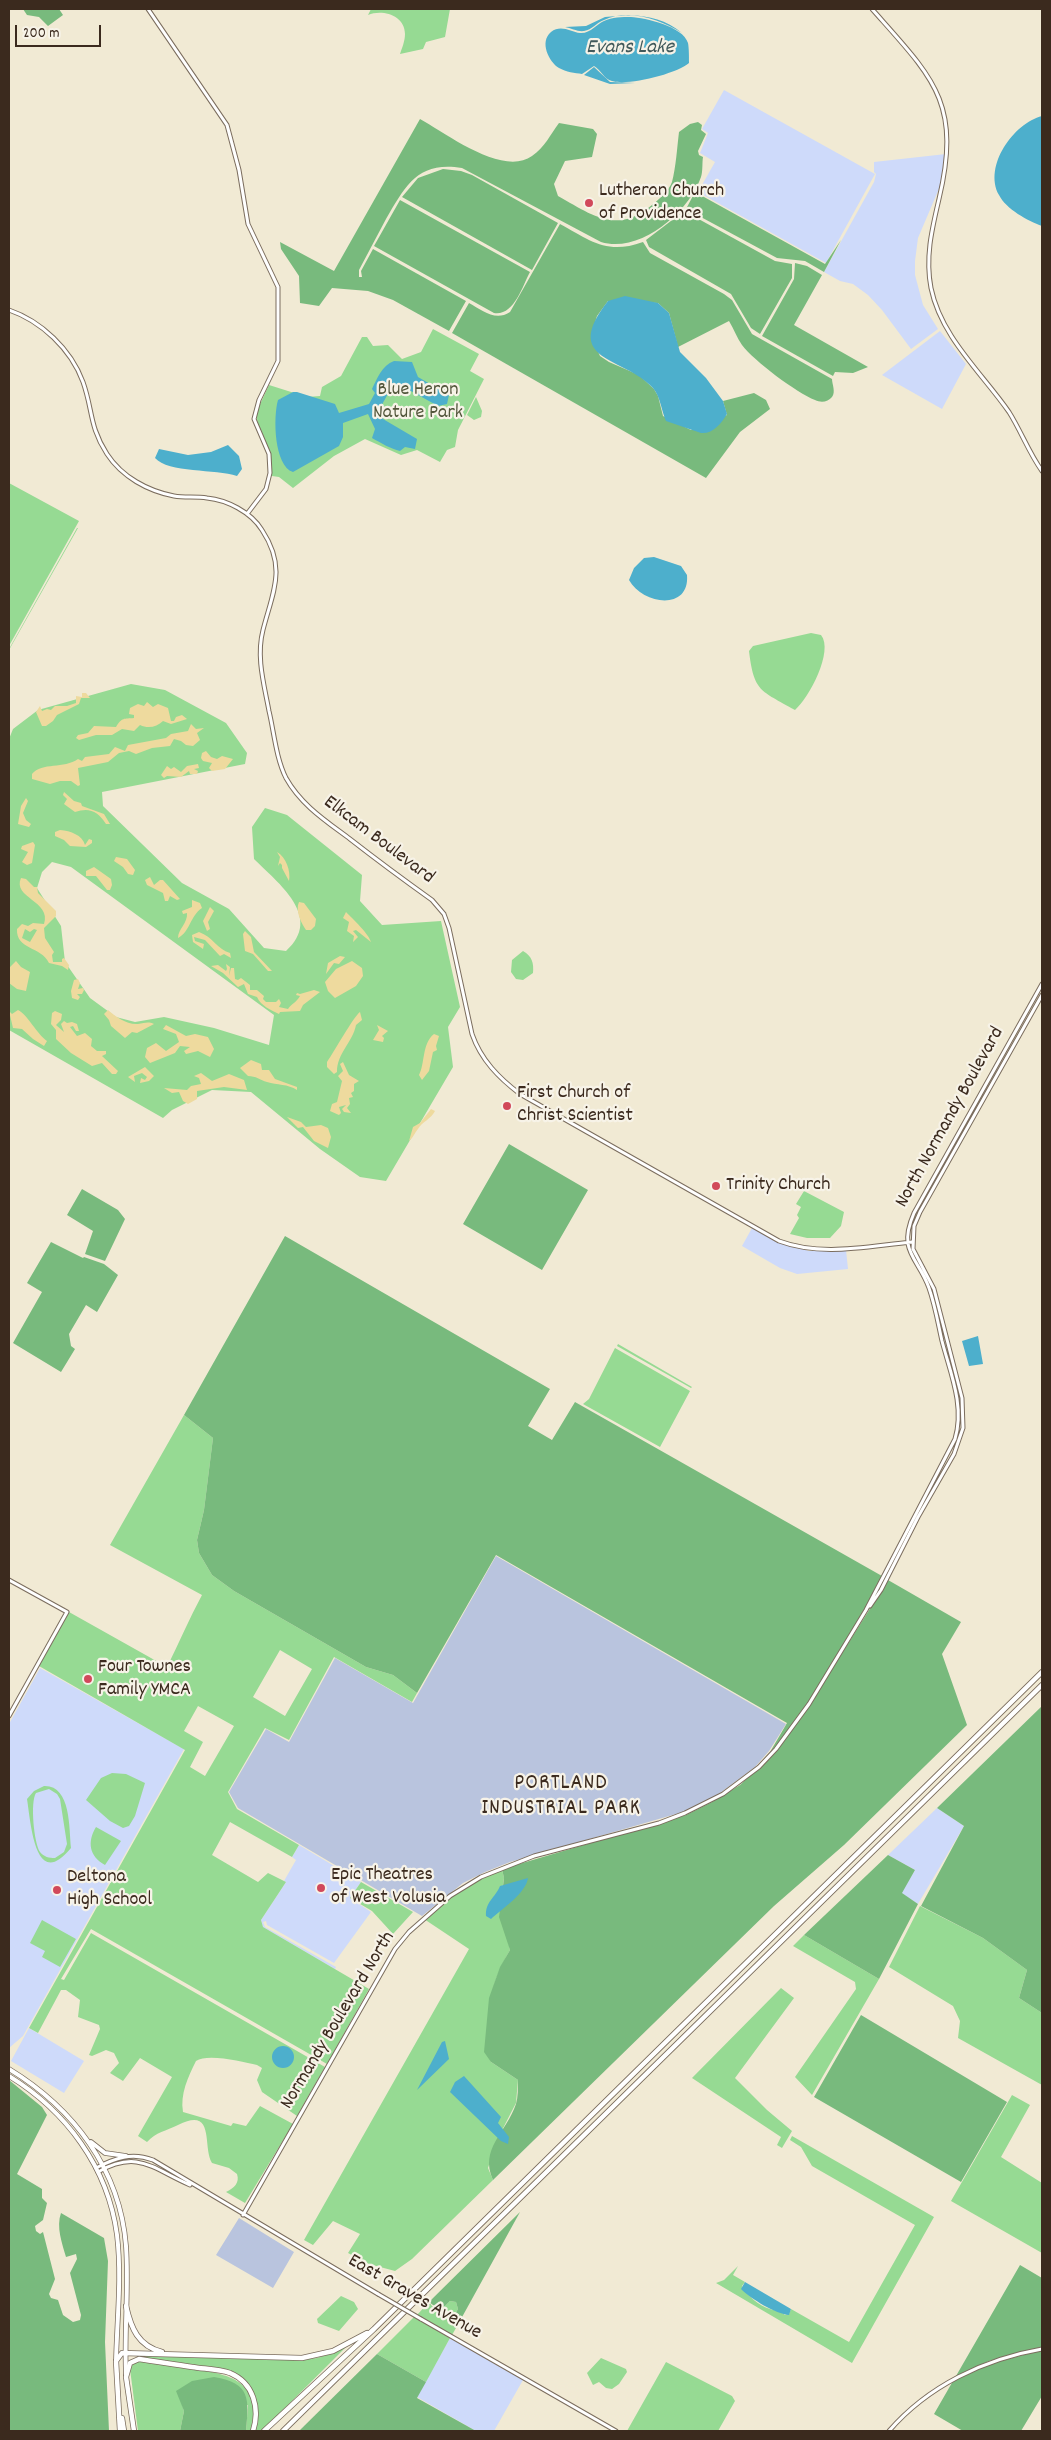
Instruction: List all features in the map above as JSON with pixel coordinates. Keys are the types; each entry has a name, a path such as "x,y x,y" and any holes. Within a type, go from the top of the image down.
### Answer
{"highway":[{"path":"264,2431 374,2328 1042,1672"},
{"path":"282,2431 1042,1685"},
{"path":"126,2306 130,2324 138,2338 150,2347 170,2354"},
{"path":"120,2431 116,2361 125,2352 287,2359 310,2358 338,2349 374,2328"},
{"path":"134,2431 126,2377 130,2363 139,2359 230,2374 244,2382 254,2397 256,2414 253,2431"},
{"path":"118,2392 124,2431"}],"main road":[{"path":"9,2069 44,2093 72,2119 104,2167 117,2198 125,2232 126,2377"},
{"path":"9,2076 35,2093 70,2127 97,2170 110,2201 118,2244 116,2361"},
{"path":"87,2139 105,2153 126,2156"}],"street":[{"path":"148,9 226,125 239,170 248,224 278,287 278,361 259,400 254,419 269,454 270,473 266,488 247,514"},
{"path":"872,9 931,80 941,102 946,120 948,157 931,232 928,257 935,301 945,326 1010,414 1042,472"},
{"name":"Elkcam Boulevard","path":"9,310 37,324 62,347 82,381 91,423 98,440 123,473 160,492 184,498 216,500 247,514 260,528 268,542 277,571 274,595 263,631 260,667 285,776 308,807 432,900 444,914 449,928 472,1034 476,1046 492,1069 520,1094 779,1241 810,1249 827,1250 910,1242"},
{"name":"North Normandy Boulevard","path":"866,1610 881,1590 918,1517 954,1454 963,1428 962,1398 934,1289 915,1255 908,1230 914,1213 1042,984"},
{"name":"North Normandy Boulevard","path":"910,1242 920,1212 1042,995"},
{"path":"9,1580 67,1612 9,1716"},
{"name":"Normandy Boulevard North","path":"243,2215 395,1949 409,1932 450,1896 481,1877 506,1866 685,1813 739,1783 759,1767 789,1733 866,1610"},
{"name":"East Graves Avenue","path":"97,2170 126,2156 153,2160 243,2215 616,2431"},
{"name":"East Graves Avenue","path":"104,2167 121,2162 141,2162 197,2188"},
{"path":"889,2431 926,2397 964,2373 1001,2359 1042,2349"}],"shaded area":[{"path":"724,90 875,174 826,263 698,192 715,162 700,153 708,133 702,129"},
{"path":"946,154 941,184 918,238 915,261 915,275 923,305 938,329 911,349 882,310 868,295 853,284 840,281 824,272 874,182 876,174 874,172 874,162"},
{"path":"940,331 966,364 942,409 882,375"},
{"path":"752,1228 779,1242 809,1251 846,1250 848,1269 797,1274 780,1268 742,1246"},
{"path":"496,1556 786,1724 769,1751 755,1767 716,1796 683,1812 510,1862 485,1872 463,1883 422,1916 238,1808 229,1792 266,1729 289,1742 335,1658 413,1703"},
{"name":"Deltona High School","path":"40,1668 184,1749 23,2036 9,2048 9,1724"},
{"path":"937,1808 964,1826 918,1904 901,1893 915,1870 888,1855"},
{"path":"299,1845 361,1882 350,1898 371,1912 334,1963 267,1925 266,1921 263,1922 265,1927 336,1967 335,1969 263,1927 261,1920 286,1882 284,1881 296,1860 292,1857"},
{"path":"29,2028 84,2061 64,2093 11,2061"},
{"path":"239,2218 294,2252 273,2288 216,2255"},
{"path":"450,2338 523,2380 494,2431 476,2431 417,2397"}],"green space":[{"path":"23,9 59,9 63,15 48,26 39,17 27,15"},
{"path":"371,9 450,9 445,37 426,42 423,49 400,54 405,34 401,22 386,13 368,15"},
{"path":"420,119 475,151 506,161 520,161 532,156 544,145 559,123 593,129 597,134 592,157 565,161 554,184 558,196 582,210 605,219 627,219 639,214 664,195 672,182 679,132 690,124 698,122 702,125 701,130 706,134 698,151 699,155 703,157 702,175 686,204 661,227 647,236 631,242 616,244 601,242 462,168 434,168 415,178 400,196 359,270 359,277 362,277 361,271 373,249 466,301 449,331 393,300 368,291 332,288 319,306 300,303 299,276 281,249 280,242 334,271"},
{"path":"443,169 461,171 472,175 558,223 532,270 402,197 418,178"},
{"path":"695,192 825,264 841,240 824,272 805,261 777,258 686,209"},
{"path":"400,200 530,272 512,305 501,313 494,313 374,246"},
{"path":"684,211 775,261 792,264 792,278 760,334 751,328 731,294 649,247 646,240"},
{"path":"560,224 590,241 609,246 630,246 643,242 650,253 732,300 752,334 832,379 834,390 832,397 826,401 817,401 776,376 742,345 729,321 678,347 669,313 658,303 608,301 597,316 591,336 600,356 639,375 654,389 658,396 663,416 691,430 727,415 723,401 754,393 766,400 770,409 740,432 706,478 452,333 469,303 489,314 499,316 510,312"},
{"path":"795,263 807,266 822,275 794,325 868,367 853,373 835,372 833,376 762,336 794,279"},
{"name":"Blue Heron Nature Park","path":"433,329 479,354 470,371 484,379 458,430 455,447 447,450 440,462 417,450 401,455 365,439 334,456 293,488 279,477 272,476 270,451 259,431 256,413 269,385 307,397 320,396 322,387 341,376 362,337 367,337 373,346 388,345 402,359 421,352"},
{"path":"476,397 482,411 481,417 474,420 467,415"},
{"path":"9,483 79,521 9,646"},
{"path":"78,528 9,650 9,649"},
{"path":"811,633 821,635 824,642 822,663 813,685 795,710 761,688 753,675 749,651 753,646"},
{"path":"131,684 165,690 226,723 247,753 245,764 102,792 103,806 182,883 229,909 264,948 286,951 297,938 300,926 299,913 293,901 285,890 254,859 252,827 265,808 287,815 362,875 360,901 382,925 441,921 460,1007 448,1027 453,1067 386,1181 360,1177 320,1149 251,1092 212,1090 172,1110 163,1118 9,1030 9,739 13,729 38,710","holes":["52,862 71,867 274,1015 269,1045 214,1028 164,1017 135,1022 116,1017 90,998 65,962 61,926 37,888 42,872"]},
{"path":"523,951 533,963 533,973 523,980 516,979 511,972 512,960"},
{"path":"509,1144 588,1190 542,1270 463,1224"},
{"path":"82,1189 118,1210 125,1219 105,1261 85,1254 93,1231 67,1215"},
{"path":"804,1191 844,1212 841,1226 830,1238 807,1238 790,1234 799,1218 797,1215 801,1207 796,1204"},
{"path":"285,1236 550,1389 528,1426 552,1440 575,1402 882,1576 856,1626 811,1700 770,1752 787,1723 496,1555 417,1693 393,1675 366,1667 234,1591 212,1575 199,1553 197,1540 204,1510 213,1438 184,1415"},
{"path":"51,1242 83,1258 104,1264 118,1275 97,1312 86,1305 69,1334 71,1346 75,1349 61,1372 13,1343 42,1292 27,1283"},
{"path":"618,1344 692,1387 617,1346"},
{"path":"615,1348 690,1391 660,1447 583,1404 589,1399"},
{"path":"184,1415 213,1438 204,1510 197,1540 199,1553 212,1575 234,1591 366,1667 393,1675 417,1693 412,1702 334,1657 289,1740 265,1728 228,1792 237,1809 299,1845 292,1857 230,1822 212,1855 258,1882 268,1873 286,1882 261,1920 263,1927 369,1989 327,2064 91,1929 61,1979 64,1980 91,1933 325,2067 297,2116 262,2092 257,2080 262,2068 257,2065 217,2058 196,2061 184,2092 183,2112 231,2126 233,2123 246,2126 260,2106 293,2124 245,2203 226,2192 236,2185 238,2180 237,2174 229,2168 212,2163 203,2124 198,2121 190,2121 158,2134 147,2142 138,2136 172,2077 140,2058 123,2081 110,2073 119,2063 114,2053 106,2050 92,2056 89,2055 100,2029 99,2025 78,2017 80,2000 66,1990 61,1990 38,2033 29,2028 185,1750 39,1666 69,1612 167,1667 202,1595 110,1545","holes":["280,1650 312,1669 285,1716 253,1697","198,1706 234,1726 205,1776 190,1767 203,1742 184,1731"]},
{"path":"888,1580 961,1622 942,1654 967,1725 844,1845 774,1906 493,2180 489,2159 491,2150 512,2114 516,2104 518,2089 518,2080 491,2062 484,2052 489,1998 500,1967 510,1950 499,1917 504,1878 502,1869 686,1815 740,1785 777,1750 810,1704"},
{"path":"1042,1706 1042,2013 1019,1998 1027,1970 983,1938 921,1906 964,1826 937,1808"},
{"path":"112,1773 126,1774 145,1783 135,1816 129,1826 123,1828 110,1821 86,1800 101,1778"},
{"path":"44,1786 53,1788 59,1792 64,1800 69,1819 71,1848 59,1860 49,1862 42,1858 37,1849 33,1837 27,1799 34,1791","holes":["49,1789 57,1794 60,1799 67,1844 64,1852 53,1858 43,1855 38,1847 33,1805 36,1793"]},
{"path":"96,1827 121,1841 105,1865 96,1857 91,1848 91,1838"},
{"path":"888,1855 915,1870 902,1893 918,1904 879,1979 804,1935"},
{"path":"502,1869 504,1878 500,1903 510,1950 502,1964 490,2004 489,2046 491,2062 518,2080 516,2103 498,2138 488,2168 493,2180 412,2259 395,2271 369,2264 348,2253 360,2234 333,2221 313,2245 304,2240 469,1949 424,1919 457,1891"},
{"path":"361,1882 413,1912 393,1934 372,1911 350,1898"},
{"path":"920,1906 983,1938 1027,1970 1019,1998 1042,2013 1042,2085 958,2038 960,2021 953,2006 889,1967"},
{"path":"42,1920 76,1939 60,1967 42,1957 45,1951 30,1943"},
{"path":"804,1935 879,1979 812,2095 795,2077 856,1989 855,1982 793,1946"},
{"path":"781,1988 794,1998 735,2078 767,2110 792,2131 782,2148 777,2145 781,2137 692,2078"},
{"path":"861,2015 1007,2102 961,2182 814,2097"},
{"path":"9,2080 42,2107 47,2115 17,2174 42,2189 42,2198 47,2203 43,2220 35,2226 36,2231 40,2234 43,2232 55,2279 49,2294 51,2298 58,2300 63,2315 73,2322 80,2320 81,2315 70,2273 77,2259 76,2254 66,2257 59,2229 61,2213 104,2238 108,2261 105,2342 109,2431 9,2431"},
{"path":"1012,2095 1030,2105 1001,2157 1042,2183 1042,2253 951,2201"},
{"path":"792,2136 934,2217 852,2363 716,2283 724,2280 738,2266 733,2275 745,2282 742,2286 758,2303 766,2308 780,2311 785,2315 789,2314 791,2309 849,2342 915,2225 812,2166 801,2147 790,2140"},
{"path":"520,2212 456,2328 450,2322 458,2309 456,2302 450,2301 445,2306 437,2308 429,2302"},
{"path":"1020,2265 1042,2278 1042,2347 989,2361 956,2376"},
{"path":"341,2296 354,2302 358,2309 339,2331 318,2323 317,2319"},
{"path":"450,2301 456,2302 458,2309 450,2322 456,2328 452,2335 417,2315 429,2302 432,2306 445,2306"},
{"path":"414,2317 450,2338 426,2382 377,2354"},
{"path":"346,2347 262,2431 255,2431 254,2396 235,2375 139,2358 139,2354 295,2360 317,2358"},
{"path":"1042,2350 1042,2396 1021,2431 963,2431 934,2414 953,2381 990,2364"},
{"path":"377,2354 426,2382 417,2398 476,2431 299,2431"},
{"path":"601,2358 626,2369 627,2372 619,2384 612,2389 606,2388 599,2382 593,2385 587,2373"},
{"path":"140,2361 208,2371 221,2374 242,2384 252,2402 251,2431 246,2431 248,2405 181,2401 184,2411 180,2431 138,2431 130,2369 133,2363"},
{"path":"666,2362 732,2396 735,2401 718,2431 627,2431"},
{"path":"214,2377 235,2383 245,2394 247,2401 246,2431 180,2431 184,2411 176,2391 192,2381"}],"sand":[{"path":"82,693 86,693 90,698 81,698 79,704 57,715 46,726 42,726 36,712 40,706 42,711 51,710 55,706 67,706 76,703 76,696 82,697"},
{"path":"147,702 153,707 158,704 168,708 171,721 182,715 187,719 171,724 163,721 152,727 140,725 134,731 122,729 112,735 96,735 79,740 76,738 78,735 88,733 94,726 116,727 122,720 134,718 134,715 129,714 130,708 138,704 144,706"},
{"path":"191,724 196,729 204,728 197,733 200,740 193,746 174,739 170,746 152,748 136,754 129,751 119,753 108,762 78,768 80,785 78,786 71,781 60,781 50,784 32,779 32,774 41,768 66,764 78,759 82,761 85,757 109,754 115,747 125,751 128,745 166,738 171,734 188,731"},
{"path":"206,751 211,757 217,759 222,756 233,759 225,769 212,771 209,768 212,763 203,761 201,758 202,753"},
{"path":"198,764 199,768 194,769 198,771 197,774 190,774 189,771 181,777 167,776 164,778 161,775 167,766 171,769 174,767 181,772 187,766"},
{"path":"64,792 74,801 81,803 82,806 104,814 110,824 106,824 93,811 75,812 64,804 67,799 63,795"},
{"path":"26,798 28,801 23,813 26,820 31,824 29,827 18,824 21,806"},
{"path":"60,830 75,834 85,845 89,839 92,840 92,843 86,847 70,846 64,840 55,836 55,832"},
{"path":"33,842 35,845 32,863 27,865 22,862 28,852 21,849 22,846"},
{"path":"277,852 283,857 287,865 289,881 282,865 280,863 278,866 280,857"},
{"path":"116,857 127,859 135,870 133,875 128,874 123,867 114,861"},
{"path":"94,867 111,879 112,885 110,890 107,890 96,876 86,876 86,871"},
{"path":"150,877 154,885 163,880 180,899 177,900 170,896 168,901 165,901 163,893 147,885 145,880"},
{"path":"21,878 26,879 34,887 37,887 38,893 56,911 56,916 44,928 45,938 54,952 52,955 53,962 62,962 64,958 69,965 68,970 62,966 49,963 40,953 20,941 17,929 22,924 28,926 33,923 44,924 45,916 43,910 26,895 20,885","holes":["25,929 30,932 34,929 37,930 30,942 22,938"]},
{"path":"192,900 200,903 202,908 195,915 185,932 178,938 187,917 187,913 183,914 182,911 192,907"},
{"path":"299,902 304,903 316,919 315,926 311,930 306,930 298,913"},
{"path":"210,907 214,911 208,922 210,929 207,931 203,921"},
{"path":"346,912 364,931 371,942 356,930 353,931 358,937 353,942 354,936 347,931 349,922 343,918"},
{"path":"245,931 251,937 254,952 272,971 268,971 253,954 245,951 243,934"},
{"path":"199,932 230,953 231,958 224,954 220,956 205,940 194,937 195,941 204,944 203,949 193,942 192,935"},
{"path":"340,956 345,957 339,964 334,963 326,974 328,963"},
{"path":"16,961 21,967 30,972 26,991 17,989 9,983 9,968"},
{"path":"352,961 362,968 363,976 356,986 335,998 328,991 325,982 336,969"},
{"path":"226,964 230,967 229,976 231,968 234,968 235,979 241,978 250,985 250,990 257,990 264,996 263,999 266,1002 276,1002 279,999 281,1003 279,1007 288,1009 300,996 296,995 297,993 300,994 314,990 320,992 303,1005 300,1011 280,1012 279,1014 264,1005 257,997 248,994 244,984 238,987 223,973 211,966 218,965 226,971"},
{"path":"78,979 80,983 78,989 83,988 84,990 82,994 77,994 80,997 78,1000 72,998 71,991 74,980"},
{"path":"18,1010 47,1041 44,1046 22,1029 13,1028 9,1011 12,1014"},
{"path":"108,1010 126,1022 138,1024 148,1022 154,1024 137,1033 132,1032 125,1038 111,1026 104,1014"},
{"path":"55,1011 62,1014 61,1020 56,1025 64,1032 61,1024 64,1021 77,1024 79,1031 76,1031 73,1026 70,1027 77,1036 85,1033 92,1039 91,1046 97,1051 106,1051 106,1054 102,1056 118,1071 116,1074 112,1074 102,1063 92,1066 71,1053 56,1039 56,1030 51,1024 52,1013"},
{"path":"360,1012 362,1020 356,1025 352,1037 342,1053 337,1072 334,1074 327,1067 327,1062"},
{"path":"166,1025 186,1036 195,1034 208,1037 214,1049 210,1057 198,1051 186,1054 184,1051 190,1047 180,1046 175,1053 150,1063 145,1057 147,1048 156,1043 166,1051 179,1042 176,1034 163,1029"},
{"path":"377,1025 388,1031 382,1036 384,1038 383,1042 373,1040 379,1030"},
{"path":"434,1034 439,1036 436,1046 437,1050 433,1052 429,1071 422,1080 419,1075 427,1043"},
{"path":"251,1060 261,1064 262,1070 269,1070 275,1079 297,1087 297,1090 248,1076 240,1068"},
{"path":"343,1062 349,1075 359,1081 354,1084 354,1091 351,1093 353,1097 349,1098 350,1104 347,1108 351,1113 344,1112 342,1109 346,1105 339,1107 341,1113 339,1115 330,1111 332,1104 337,1102 342,1081 338,1076 343,1071 340,1064"},
{"path":"145,1067 154,1076 149,1081 140,1083 141,1078 145,1080 147,1077 142,1073 134,1076 135,1082 128,1077"},
{"path":"201,1073 212,1081 229,1074 244,1080 247,1090 224,1087 197,1091 197,1099 188,1104 183,1101 179,1092 172,1093 164,1088 187,1090 191,1086 201,1084 199,1078 194,1076"},
{"path":"431,1109 435,1111 433,1114 409,1141 413,1127 420,1123"},
{"path":"287,1117 301,1122 306,1127 321,1125 328,1128 331,1137 328,1148 314,1141 303,1127 298,1128"}],"water":[{"path":"619,16 604,20 584,31 565,27 586,26 605,17"},
{"path":"639,16 644,16 670,25 682,33 664,24"},
{"name":"Evans Lake","path":"617,17 631,17 654,21 679,32 688,43 689,63 674,71 652,78 619,82 609,80 594,66 582,74 570,72 559,68 549,57 546,46 547,36 555,30 562,29 584,33 601,22"},
{"path":"594,67 610,82 635,83 610,84 584,75"},
{"path":"1042,116 1042,226 1018,214 1002,200 995,184 995,171 998,159 1012,136 1031,120"},
{"path":"625,296 658,303 669,313 680,352 706,378 723,401 727,414 713,430 701,433 666,421 658,396 653,388 641,378 602,355 593,347 591,336 595,321 608,301"},
{"path":"394,361 412,362 418,377 449,395 447,404 438,406 400,385 390,390 379,410 383,419 417,439 415,449 405,447 400,451 372,438 375,429 368,414 343,423 343,437 339,446 293,472 287,468 282,461 276,440 276,408 278,400 293,392 297,392 335,404 339,413 369,404 375,393 372,389 378,377 386,366"},
{"path":"228,445 239,456 242,469 237,476 170,466 161,463 155,458 159,449 188,455 211,452"},
{"path":"654,557 681,566 687,575 686,587 674,599 654,599 644,595 629,580 634,568 644,558"},
{"path":"978,1336 983,1364 969,1366 962,1341"},
{"path":"528,1878 523,1889 513,1900 491,1919 486,1916 487,1907 500,1886"},
{"path":"445,2041 449,2059 417,2090 442,2042"},
{"path":"283,2046 291,2049 294,2057 291,2065 283,2068 275,2065 272,2057 275,2049"},
{"path":"464,2076 501,2117 498,2123 509,2137 508,2144 501,2141 450,2092 455,2082"},
{"path":"745,2282 791,2309 789,2315 771,2309 751,2297 741,2289"}],"place":[{"name":"Lutheran Church of Providence","path":"589,203"},
{"name":"First Church of Christ Scientist","path":"507,1106"},
{"name":"Trinity Church","path":"716,1186"},
{"name":"Four Townes Family YMCA","path":"88,1679"},
{"name":"Epic Theatres of West Volusia","path":"321,1888"},
{"name":"Deltona High School","path":"57,1890"}],"district":[{"name":"PORTLAND INDUSTRIAL PARK","path":"561,1798"}]}
